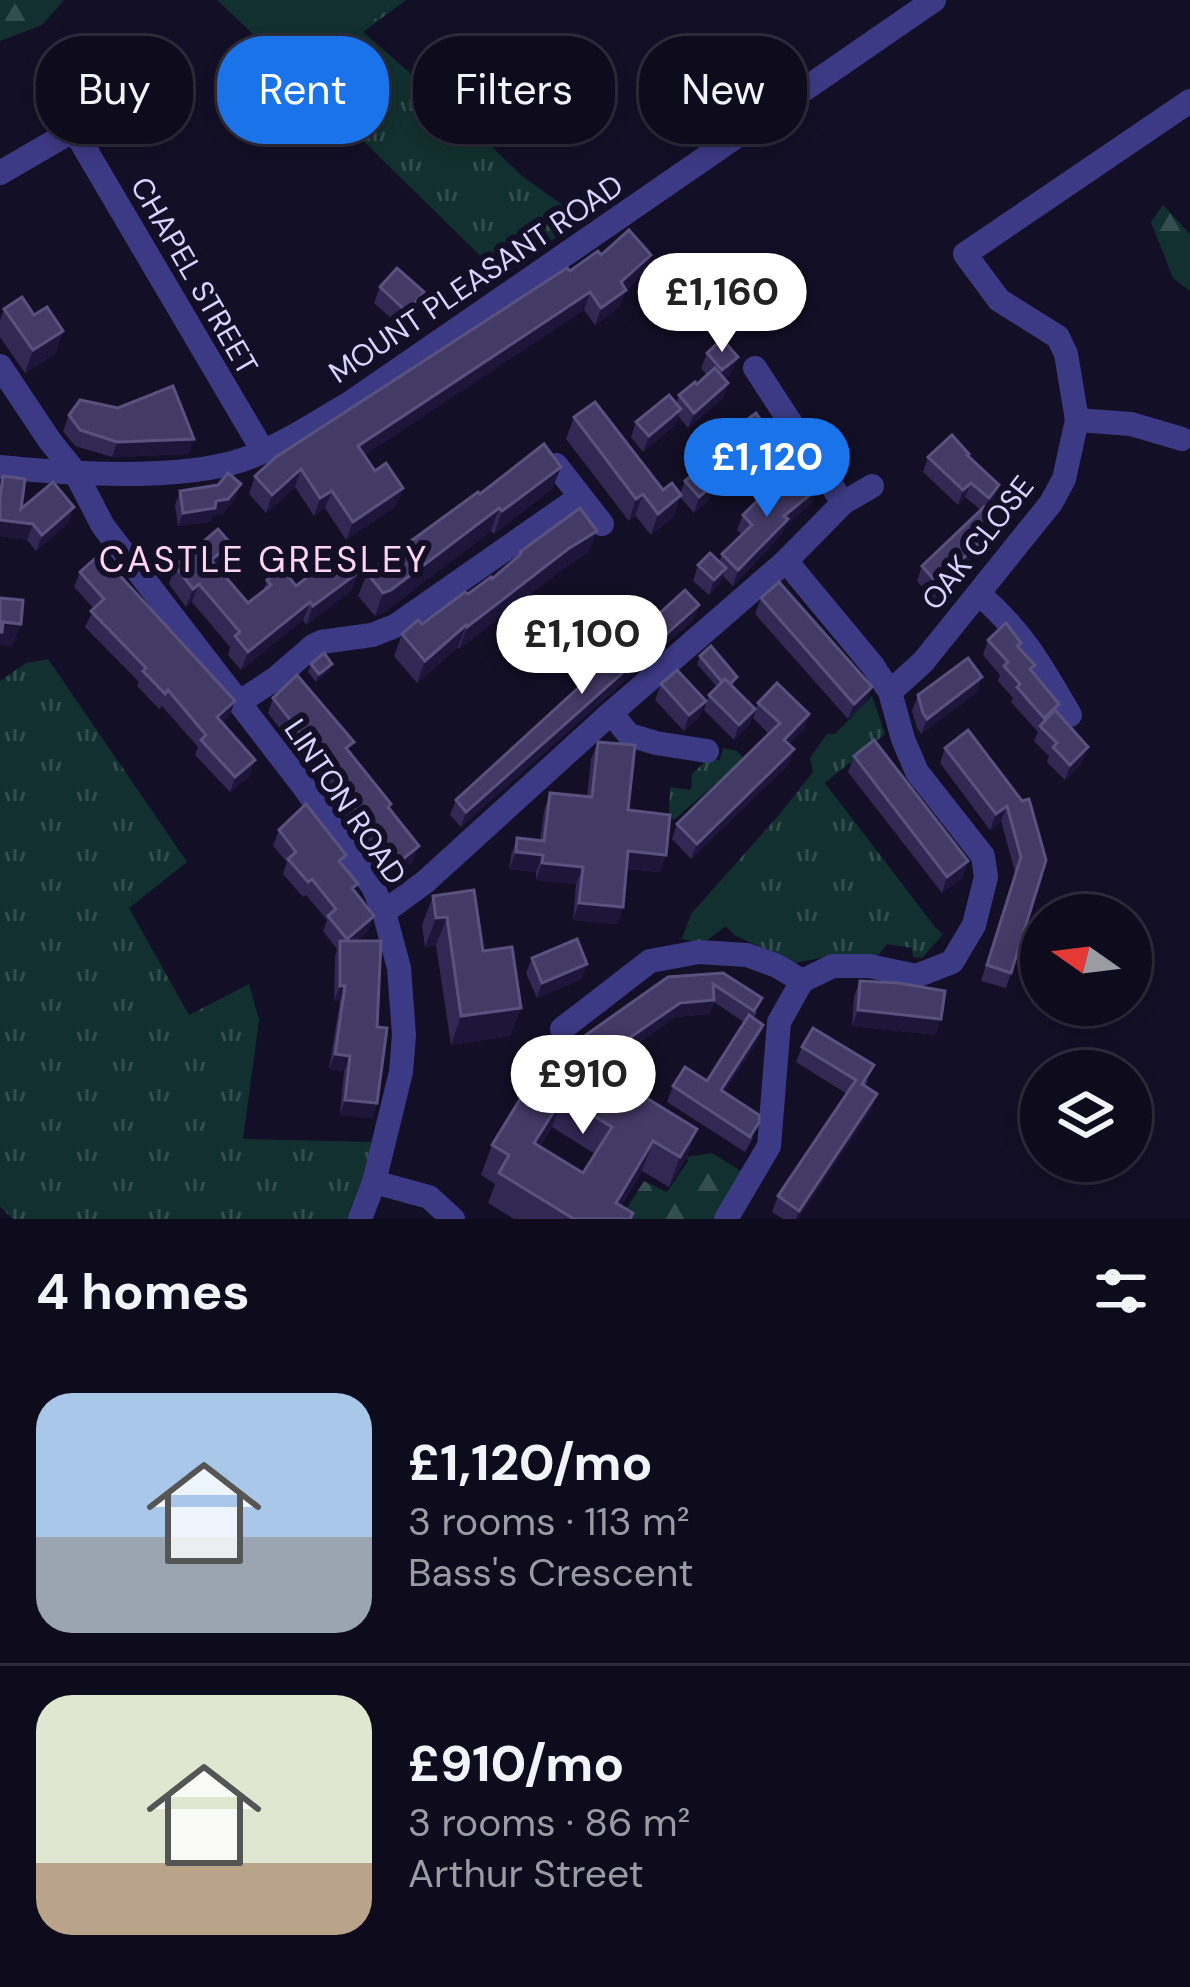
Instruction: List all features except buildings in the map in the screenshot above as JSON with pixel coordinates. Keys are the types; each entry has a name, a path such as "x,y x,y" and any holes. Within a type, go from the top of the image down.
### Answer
{"street":[{"name":"MOUNT PLEASANT ROAD","path":"0,467 76,472 197,469 263,451 350,403 934,0"},
{"name":"OAK CLOSE","path":"890,692 923,662 1051,503 1064,479 1077,420 1066,354 1058,337 999,300 965,254 1140,149 1190,100"},
{"name":"CHAPEL STREET","path":"0,173 74,130 263,451"},
{"name":"LINTON ROAD","path":"0,366 76,472 103,526 240,702 374,887 399,968 404,1035 401,1072 361,1218"},
{"path":"755,368 843,503"},
{"path":"1077,420 1131,424 1182,439"},
{"path":"556,465 602,524"},
{"path":"384,912 425,882 786,561 843,503 872,486"},
{"path":"240,702 321,642 372,635 395,626 580,497"},
{"path":"726,1219 770,1146 778,1022 802,981 833,966 869,966 916,976 952,962 974,925 986,877 983,856 917,772 902,739 890,692 786,561"},
{"path":"979,594 1032,648 1070,715"},
{"path":"611,713 628,735 707,751"},
{"path":"562,1029 650,961 699,952 747,955 802,981"},
{"path":"374,1181 429,1197 453,1219"}],"green space":[{"path":"0,0 64,0 42,25 0,41"},
{"path":"217,0 401,0 351,36 255,36"},
{"path":"406,0 363,32 368,36 351,36"},
{"path":"389,55 413,76 413,144 489,144 522,176 582,219 501,276 366,144 389,144"},
{"path":"1163,205 1190,234 1190,291 1173,278 1151,222"},
{"path":"48,659 187,862 129,908 189,1015 249,984 259,1020 243,1139 372,1142 352,1219 13,1219 0,1207 0,681 26,663"},
{"path":"872,696 885,734 825,783 943,934 922,958 913,957 912,948 887,944 877,957 835,955 795,963 736,936 726,926 703,943 682,939 691,914 813,772 810,758 827,734 835,734"},
{"path":"723,748 737,751 744,759 671,819 670,787 691,790 692,774 708,759 720,760"},
{"path":"726,880 759,913 736,936 703,903"},
{"path":"712,1153 744,1173 713,1219 620,1219 644,1181 667,1192 687,1157"}],"district":[{"name":"CASTLE GRESLEY","path":"264,559"}]}
